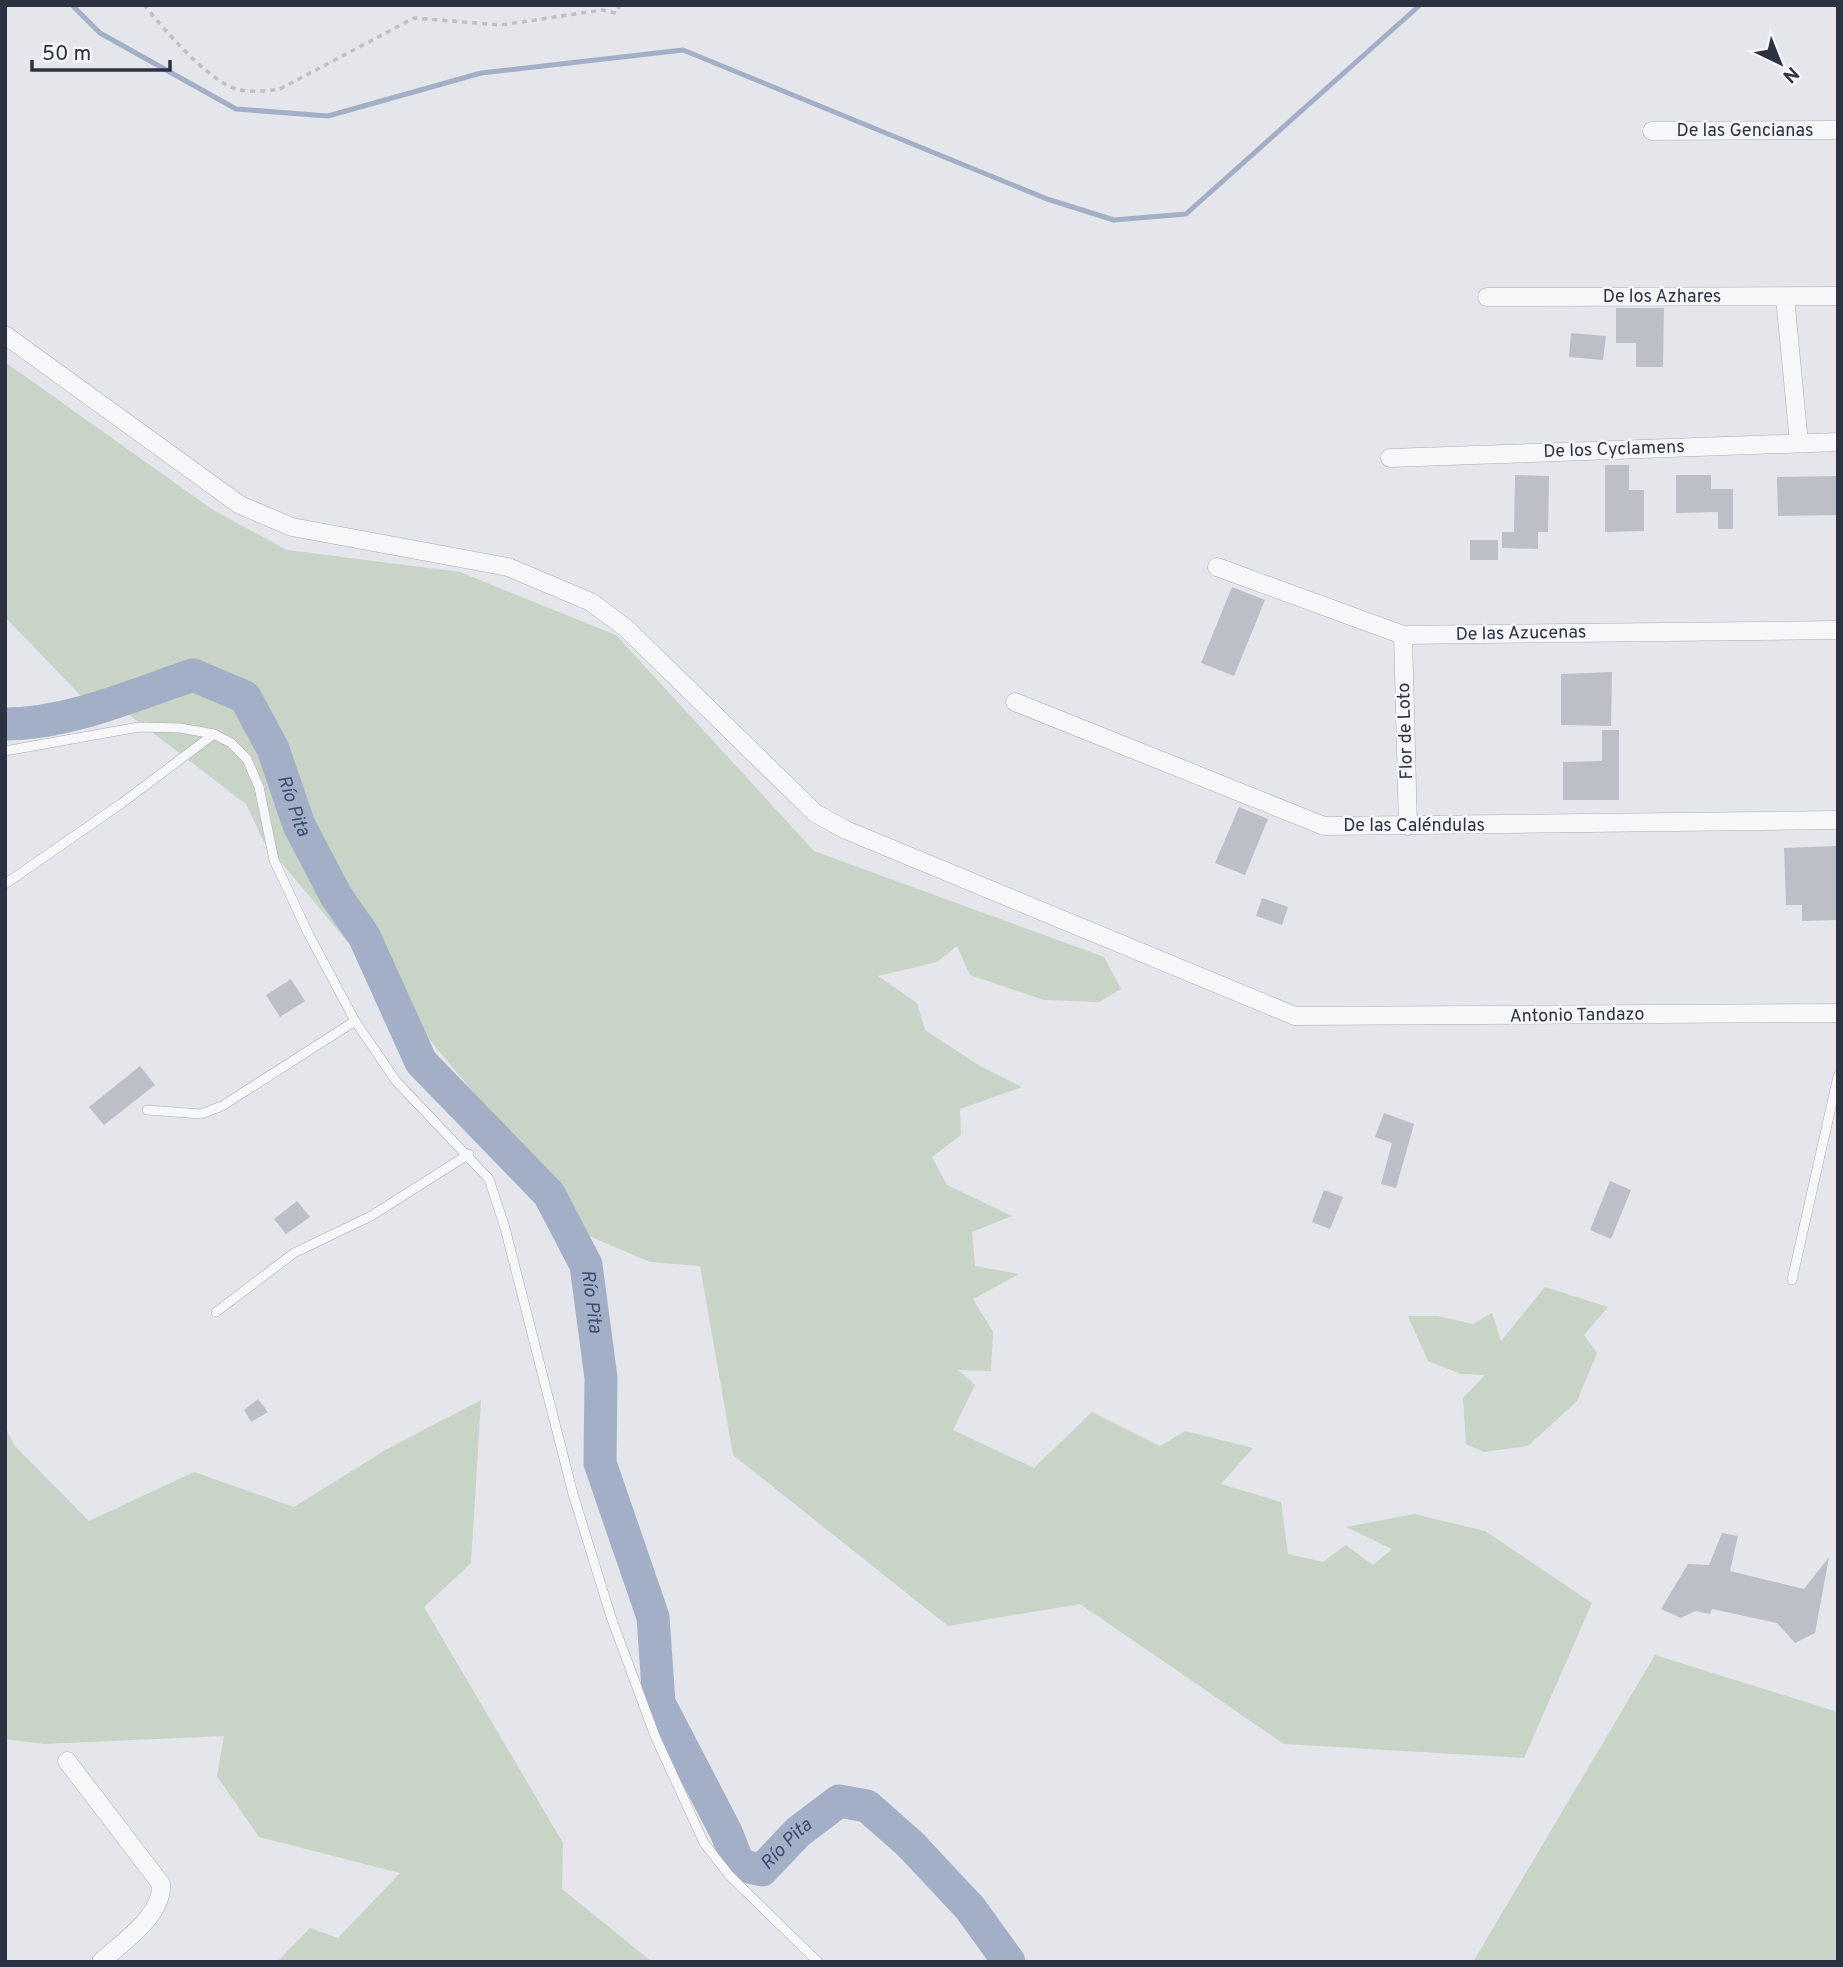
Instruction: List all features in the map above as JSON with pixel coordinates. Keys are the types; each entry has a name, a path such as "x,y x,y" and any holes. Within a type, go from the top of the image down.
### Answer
{"street":[{"name":"De las Gencianas","path":"1652,131 1838,130"},
{"name":"De los Azhares","path":"1487,297 1838,296"},
{"path":"1785,297 1799,443"},
{"name":"Antonio Tandazo","path":"5,335 240,505 292,527 508,567 591,602 627,629 815,813 846,830 1295,1016 1316,1018 1838,1013"},
{"name":"De los Cyclamens","path":"1390,458 1838,442"},
{"name":"De las Azucenas","path":"1217,567 1403,635 1838,630"},
{"name":"Flor de Loto","path":"1403,635 1408,826"},
{"name":"De las Caléndulas","path":"1015,702 1318,825 1838,820"},
{"path":"67,1761 160,1884 161,1896 153,1910 102,1962"}],"lane":[{"path":"5,751 139,727 180,728 214,734 231,743 247,759 259,787 274,860 308,933 355,1021 396,1081 489,1179 573,1494 611,1617 655,1736 704,1843 729,1875 818,1962"},
{"path":"5,884 122,803 214,734"},
{"path":"146,1110 201,1114 222,1107 355,1021"},
{"path":"1792,1279 1838,1076"},
{"path":"216,1312 294,1252 371,1216 468,1154"}],"path":[{"path":"144,5 171,38 198,63 235,88 260,91 280,89 414,18 501,25 602,10 616,13 620,5"}],"green space":[{"path":"5,362 213,510 287,550 460,572 616,635 814,851 1104,957 1121,989 1099,1002 1044,1000 970,975 957,946 937,962 878,976 917,1003 925,1030 980,1066 1022,1087 960,1109 961,1135 932,1157 947,1185 1012,1216 972,1232 975,1266 1019,1274 973,1299 993,1332 991,1371 958,1370 975,1385 953,1430 1034,1468 1092,1412 1160,1446 1185,1431 1253,1448 1221,1484 1281,1502 1288,1554 1323,1562 1346,1545 1373,1565 1392,1549 1346,1527 1414,1514 1485,1531 1592,1603 1524,1758 1284,1744 1080,1604 948,1626 733,1455 700,1266 650,1262 589,1236 551,1185 264,842 246,804 119,707 81,696 5,617"},
{"path":"1545,1287 1608,1307 1584,1335 1597,1353 1577,1401 1528,1446 1484,1452 1466,1444 1463,1398 1485,1375 1461,1374 1428,1361 1408,1316 1438,1316 1473,1324 1492,1313 1501,1341"},
{"path":"481,1400 471,1563 424,1607 563,1843 562,1889 652,1962 277,1962 310,1928 338,1938 400,1873 259,1837 217,1776 224,1736 44,1744 5,1739 5,1427 15,1446 89,1521 194,1472 294,1507 387,1449"},
{"path":"1655,1655 1838,1712 1838,1962 1473,1962"}],"building":[{"path":"1616,308 1664,308 1663,367 1636,367 1636,343 1616,343"},
{"path":"1571,333 1606,336 1603,360 1569,357"},
{"path":"1605,465 1629,465 1629,490 1644,490 1644,531 1605,532"},
{"path":"1515,475 1549,476 1548,532 1538,532 1538,549 1502,548 1502,532 1514,532"},
{"path":"1676,475 1711,475 1711,489 1733,489 1733,529 1718,529 1718,512 1676,513"},
{"path":"1838,476 1838,515 1778,516 1777,477"},
{"path":"1470,540 1498,540 1498,560 1470,560"},
{"path":"1232,587 1265,600 1234,676 1201,663"},
{"path":"1612,672 1611,726 1561,725 1561,674"},
{"path":"1602,730 1619,730 1619,800 1563,800 1563,762 1602,761"},
{"path":"1239,807 1268,819 1245,875 1215,863"},
{"path":"1838,846 1838,920 1802,921 1802,905 1786,905 1784,848"},
{"path":"1262,898 1288,907 1282,925 1256,916"},
{"path":"291,979 305,1001 280,1017 266,995"},
{"path":"140,1066 155,1085 104,1125 89,1107"},
{"path":"1384,1113 1414,1124 1396,1188 1381,1184 1392,1143 1375,1137"},
{"path":"1610,1181 1631,1190 1611,1239 1590,1230"},
{"path":"1324,1190 1343,1197 1330,1229 1312,1222"},
{"path":"297,1201 310,1217 286,1234 274,1219"},
{"path":"258,1399 268,1412 251,1422 244,1410"},
{"path":"1722,1533 1738,1536 1730,1571 1804,1589 1829,1557 1815,1633 1795,1643 1777,1623 1712,1609 1710,1614 1695,1611 1681,1618 1661,1609 1688,1564 1709,1565"}],"waterway":[{"path":"72,5 100,33 236,109 328,116 481,73 683,50 1047,199 1114,220 1186,214 1420,5"},
{"name":"Río Pita","path":"5,724 29,723 77,714 193,675 245,697 273,749 299,825 336,896 364,936 421,1062 549,1194 586,1265 601,1378 600,1463 653,1617 659,1703 726,1832 739,1865 762,1870 798,1832 839,1801 867,1806 910,1844 970,1908 1009,1962"}]}
